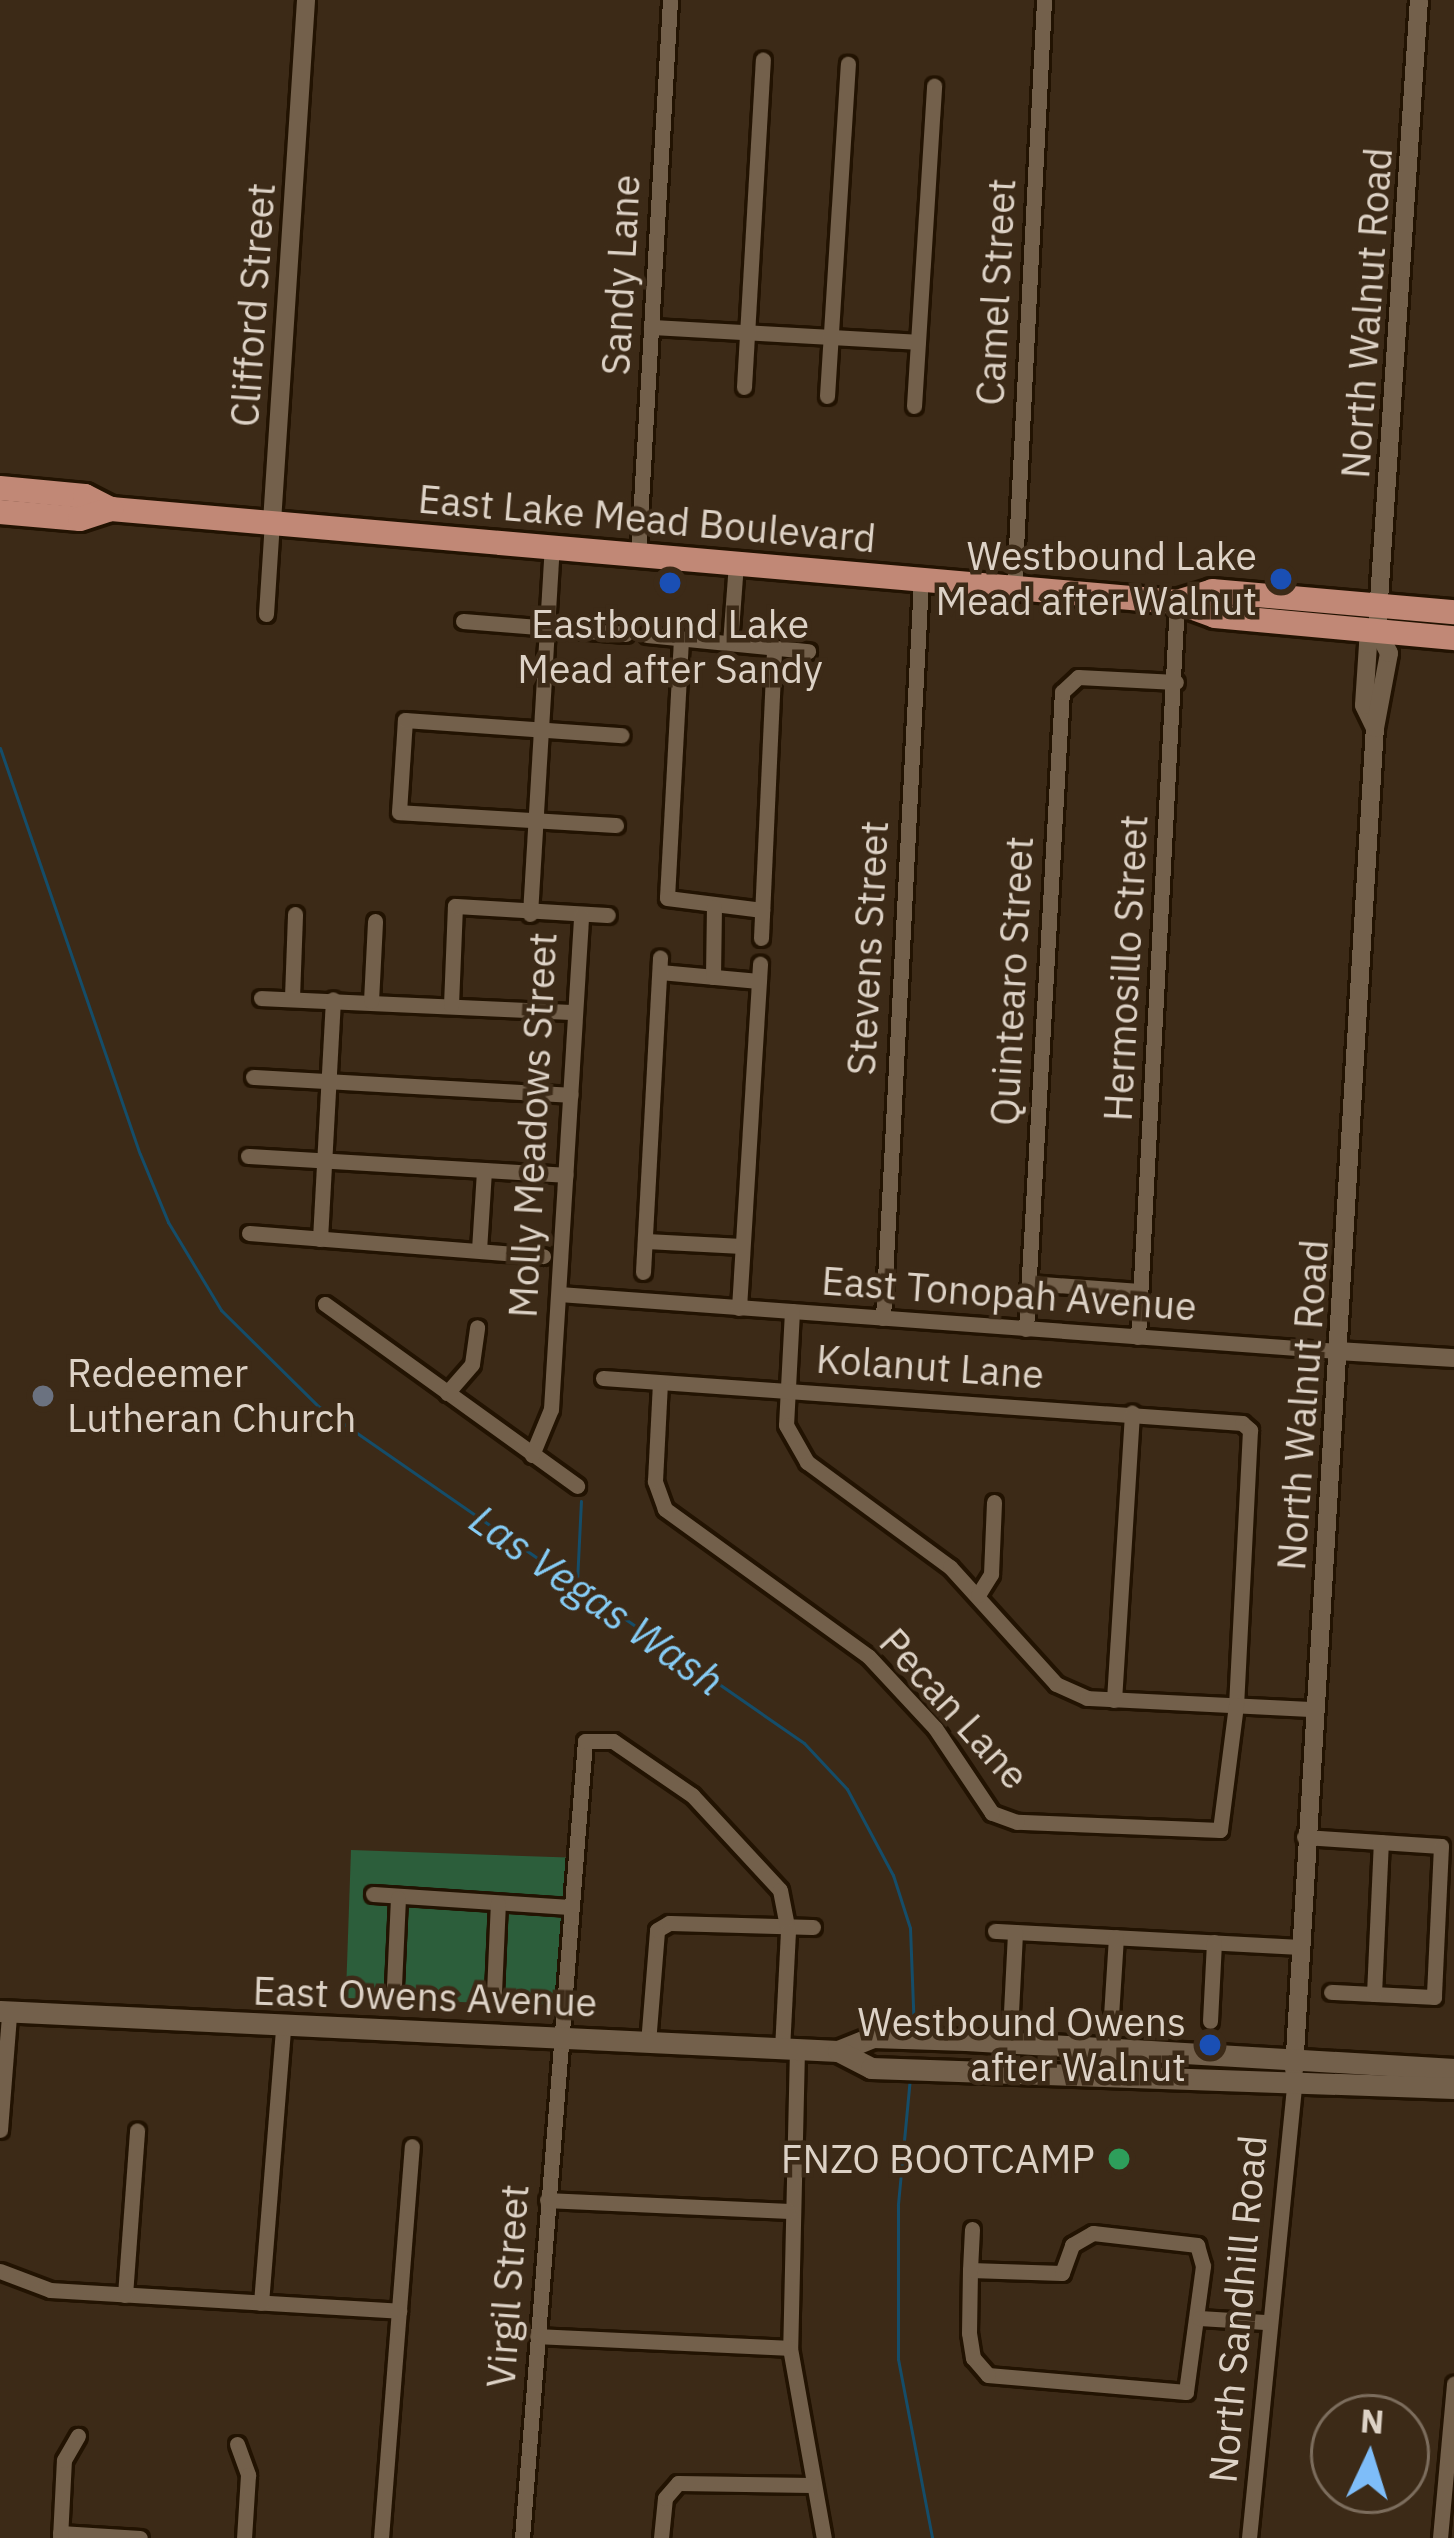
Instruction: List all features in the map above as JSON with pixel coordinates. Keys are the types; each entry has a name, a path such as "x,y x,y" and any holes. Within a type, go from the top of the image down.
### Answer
{"main road":[{"name":"East Lake Mead Boulevard","path":"0,488 85,496 111,509 1177,602 1215,616 1378,618 1454,612"},
{"name":"East Lake Mead Boulevard","path":"0,512 80,519 111,509"},
{"name":"East Lake Mead Boulevard","path":"1378,618 1454,638"},
{"name":"East Owens Avenue","path":"3,2016 789,2049 838,2050 872,2037 966,2040 1454,2069"},
{"name":"East Owens Avenue","path":"838,2050 871,2068 1454,2088"}],"street":[{"name":"Clifford Street","path":"266,614 306,0"},
{"name":"Sandy Lane","path":"638,554 670,0"},
{"name":"Camel Street","path":"1014,587 1044,0"},
{"name":"North Walnut Road","path":"1294,2086 1304,1838 1375,728 1389,653 1378,618 1419,0"},
{"path":"744,387 764,60"},
{"path":"827,396 848,64"},
{"path":"914,406 934,86"},
{"path":"651,328 918,342"},
{"path":"530,914 552,546"},
{"path":"730,644 736,563"},
{"name":"Stevens Street","path":"884,1318 921,580"},
{"name":"Hermosillo Street","path":"1138,1337 1177,602"},
{"path":"463,621 625,634"},
{"path":"647,635 808,651"},
{"path":"681,639 671,904 762,910"},
{"path":"761,938 774,647"},
{"name":"Quintearo Street","path":"1026,1328 1066,683 1078,676 1176,682"},
{"path":"616,825 399,812 405,720 621,735"},
{"name":"Molly Meadows Street","path":"451,1005 455,906 580,916 550,1409 532,1455"},
{"path":"712,977 714,907"},
{"path":"292,997 295,914"},
{"path":"580,916 608,915"},
{"path":"371,1001 375,921"},
{"path":"643,1272 660,965 712,977 759,973 739,1308"},
{"path":"261,998 575,1012"},
{"path":"320,1239 333,999"},
{"path":"253,1078 570,1095"},
{"path":"248,1156 565,1175"},
{"path":"479,1250 484,1170"},
{"path":"249,1233 543,1256"},
{"path":"646,1241 742,1246"},
{"path":"1029,1283 1141,1291"},
{"name":"East Tonopah Avenue","path":"559,1294 1454,1358"},
{"path":"325,1304 577,1486"},
{"path":"792,1311 786,1425 807,1462 978,1595 1056,1684 1114,1700 1313,1709"},
{"path":"447,1393 472,1364 477,1327"},
{"name":"Kolanut Lane","path":"603,1378 1232,1420 1250,1430 1236,1705"},
{"name":"Pecan Lane","path":"660,1383 655,1481 665,1509 868,1656 935,1728 992,1814 1017,1822 1220,1830 1236,1705"},
{"path":"1114,1700 1132,1413"},
{"path":"978,1595 992,1574 994,1502"},
{"path":"560,2038 585,1742 613,1741 692,1795 766,1870 787,1908 790,2348 824,2538"},
{"path":"1304,1838 1441,1846 1434,1996 1331,1992"},
{"path":"1375,1994 1381,1842"},
{"path":"373,1894 570,1907"},
{"path":"394,1986 398,1898"},
{"path":"494,1993 498,1903"},
{"path":"648,2043 657,1930 669,1923 788,1931 813,1927"},
{"path":"995,1931 1298,1947"},
{"path":"1011,2012 1015,1932"},
{"path":"1111,2016 1116,1937"},
{"path":"1210,2021 1214,1942"},
{"path":"0,2129 3,2016"},
{"path":"261,2303 283,2027"},
{"name":"Virgil Street","path":"522,2538 560,2038"},
{"name":"North Sandhill Road","path":"1249,2538 1265,2322 1294,2086"},
{"path":"125,2295 137,2130"},
{"path":"381,2538 412,2146"},
{"path":"547,2200 788,2212"},
{"path":"970,2270 1044,2278 1063,2273 1072,2245 1093,2233 1183,2238 1202,2255 1199,2318 1186,2392 988,2374 974,2358 970,2270 972,2229"},
{"path":"0,2271 50,2290 399,2312"},
{"path":"1199,2318 1265,2322"},
{"path":"537,2336 790,2348"},
{"path":"1440,2538 1454,2384"},
{"path":"78,2436 64,2460 60,2536 140,2538"},
{"path":"237,2444 248,2475 244,2538"},
{"path":"661,2538 669,2490 687,2480 811,2485"}],"green space":[{"path":"351,1850 568,1858 563,2005 346,1998"}],"waterway":[{"name":"Las Vegas Wash","path":"0,748 140,1154 168,1222 221,1310 318,1406 804,1743 847,1789 893,1875 910,1928 914,2032"},
{"path":"577,1582 581,1501"},
{"name":"Las Vegas Wash","path":"910,2077 898,2205 898,2359 932,2538"}],"place":[{"name":"Westbound Lake Mead after Walnut","path":"1281,579"},
{"name":"Eastbound Lake Mead after Sandy","path":"670,583"},
{"name":"Redeemer Lutheran Church","path":"43,1396"},
{"name":"Westbound Owens after Walnut","path":"1210,2045"},
{"name":"FNZO BOOTCAMP","path":"1119,2159"}]}
